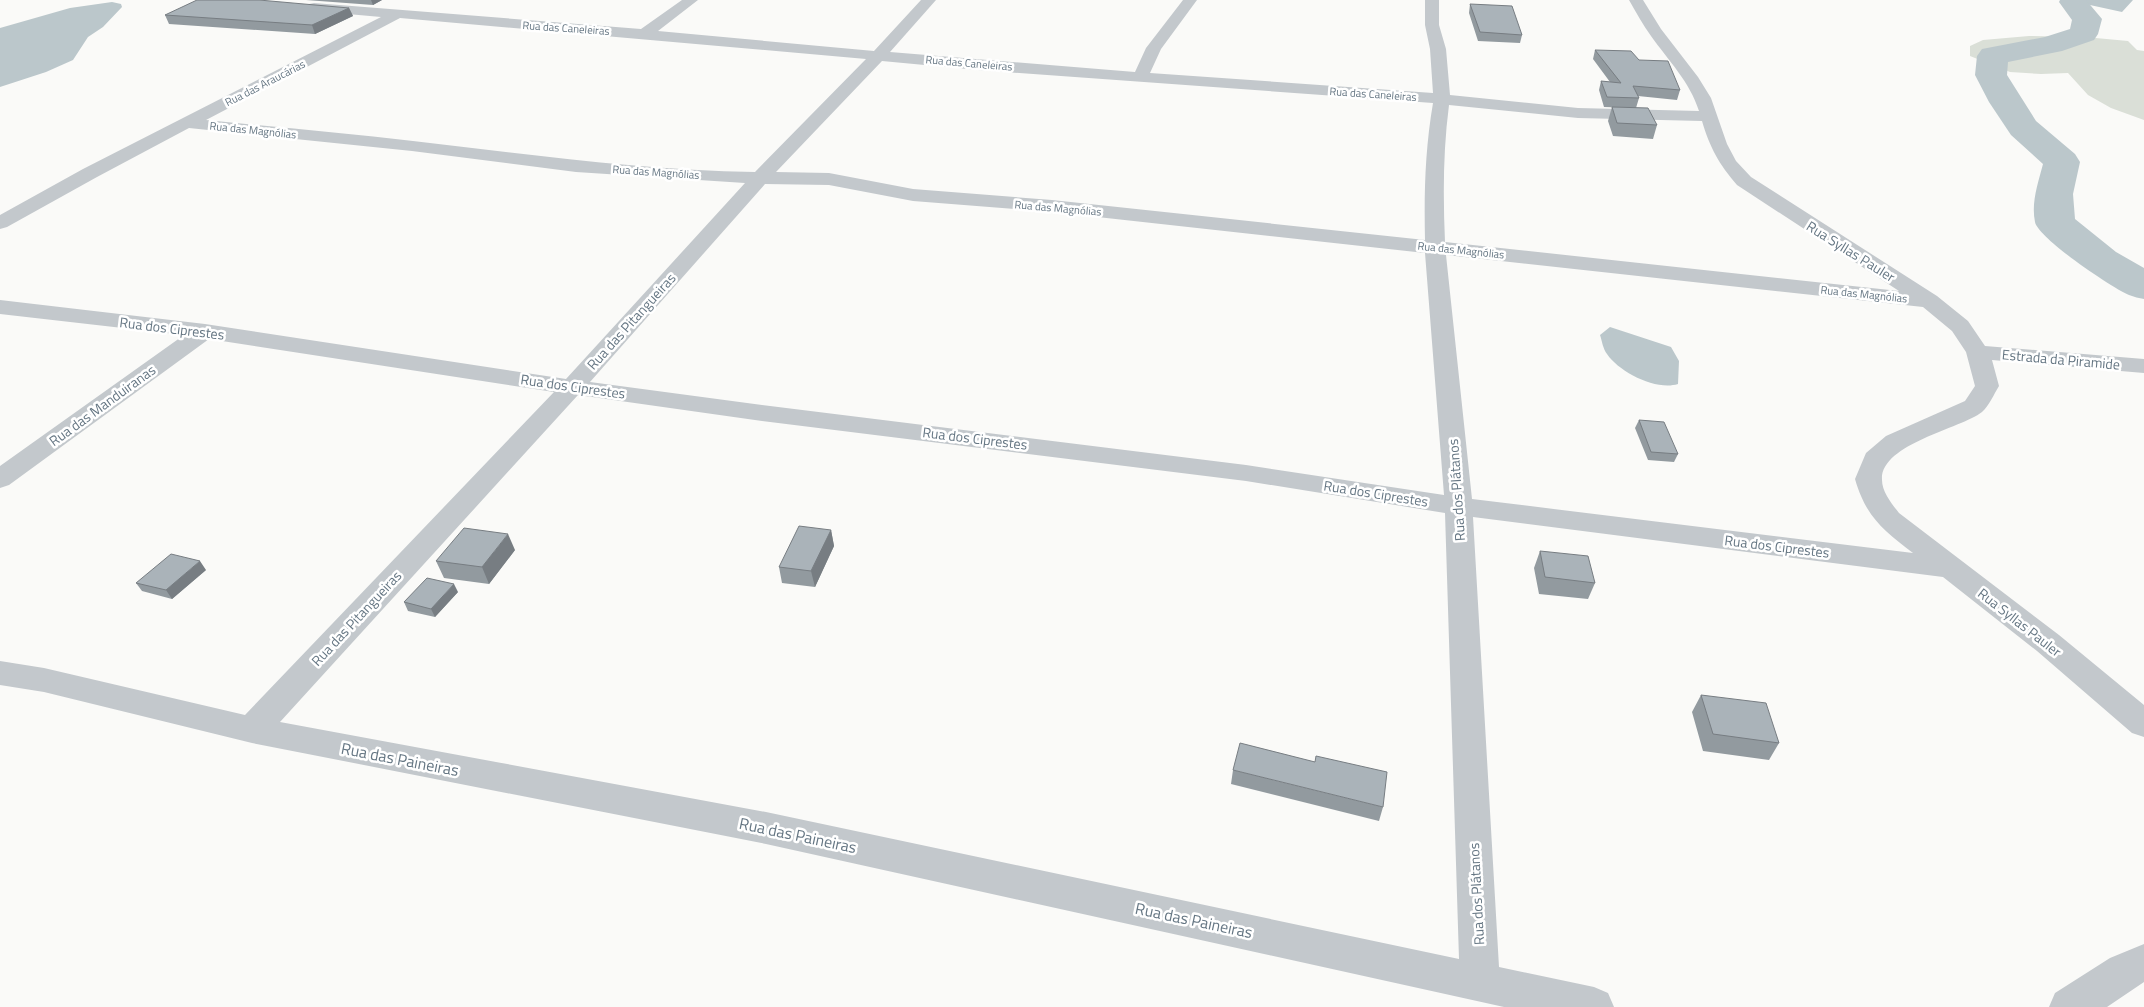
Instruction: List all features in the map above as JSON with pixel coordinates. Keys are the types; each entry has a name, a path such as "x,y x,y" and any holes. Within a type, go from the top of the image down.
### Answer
{"street":[{"name":"Rua das Araucárias","path":"0,223 424,0"},
{"path":"644,34 691,0"},
{"name":"Rua das Pitangueiras","path":"252,730 572,387 760,177 879,55 929,0"},
{"path":"1140,77 1154,48 1190,0"},
{"name":"Rua dos Plátanos","path":"1432,0 1432,25 1438,49 1442,99 1433,177 1435,247 1459,506 1480,982"},
{"name":"Rua Syllas Pauler","path":"1636,0 1655,31 1692,80 1703,98 1718,144 1728,163 1744,181 1929,301 1960,326 1978,352 1987,386 1974,406 1895,442 1874,459 1868,479 1874,498 1889,520 2048,643 2144,724"},
{"name":"Rua das Caneleiras","path":"300,6 1140,77 1442,99 1578,114 1708,116"},
{"name":"Rua das Magnólias","path":"187,123 412,146 576,166 716,176 829,179 913,195 1052,206 1929,301"},
{"name":"Rua dos Ciprestes","path":"0,307 205,331 572,387 762,413 981,438 1246,473 1459,506 1950,568"},
{"name":"Rua das Manduiranas","path":"0,479 205,331"},
{"name":"Estrada da Piramide","path":"1978,352 2144,366"},
{"name":"Rua das Paineiras","path":"0,673 44,680 252,730 766,828 1594,1007"},
{"path":"2069,1007 2081,1002 2136,966"}],"shaded area":[{"path":"2067,0 2133,0 2122,12"},
{"path":"112,2 121,4 122,7 103,27 88,37 73,60 46,72 0,87 0,28 70,8"},
{"path":"2029,36 2085,37 2128,41 2137,50 2144,51 2144,120 2111,108 2088,95 2068,73 2010,72 1970,56 1970,46 1983,40"},
{"path":"1610,327 1671,347 1679,361 1678,384 1659,385 1639,378 1620,367 1606,352 1600,335"}],"building":[{"path":"197,0 259,0 349,8 312,25 165,15"},
{"path":"1470,4 1512,6 1522,35 1480,32"},
{"path":"1595,50 1631,51 1639,60 1668,61 1680,90 1633,86 1639,98 1607,97 1601,81 1621,83"},
{"path":"1612,107 1648,108 1657,125 1617,123"},
{"path":"1639,420 1664,422 1678,454 1651,452"},
{"path":"799,526 831,530 811,571 779,567"},
{"path":"464,528 508,534 482,567 436,561"},
{"path":"1540,551 1588,556 1595,583 1545,577"},
{"path":"171,554 200,561 166,590 136,583"},
{"path":"427,578 454,584 431,609 404,602"},
{"path":"1701,695 1766,703 1779,743 1713,734"},
{"path":"1240,743 1315,762 1316,756 1387,772 1383,807 1233,770"}],"waterway":[{"path":"2073,2 2087,19 2083,34 2051,45 1993,56 1991,75 2023,128 2062,162 2054,194 2055,223 2101,261 2144,286"}]}
